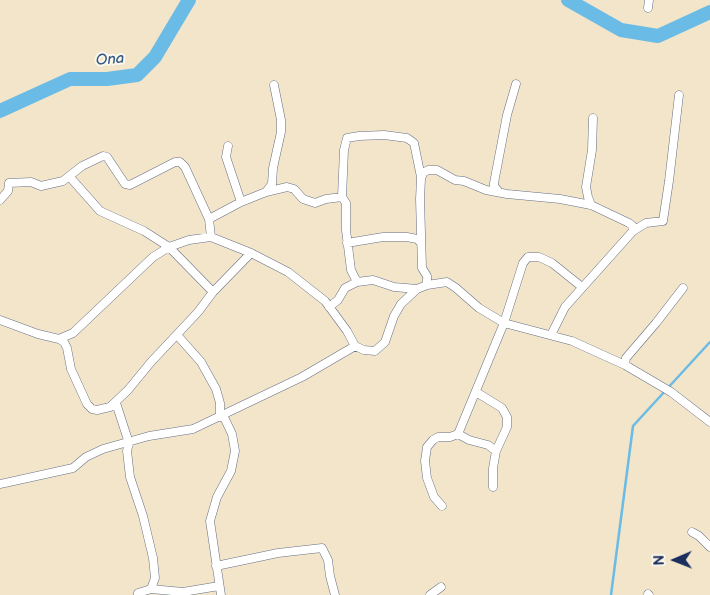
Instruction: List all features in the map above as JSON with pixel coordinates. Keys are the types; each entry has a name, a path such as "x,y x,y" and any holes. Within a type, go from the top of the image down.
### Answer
{"street":[{"path":"499,192 494,183 507,116 516,84"},
{"path":"266,192 272,184 273,168 281,132 281,120 274,85"},
{"path":"554,336 557,322 565,307 633,230 646,223 663,221 679,95"},
{"path":"591,206 586,187 592,150 593,118"},
{"path":"357,282 351,270 347,243 346,203 342,197 343,160 347,138 384,136 407,138 414,143 421,178 422,268 427,276 427,285"},
{"path":"228,146 226,157 241,202"},
{"path":"0,200 8,191 9,184 35,182 42,186 63,181 82,166 103,156 107,157 125,184 130,184 176,162 180,162 185,167 209,219 211,237"},
{"path":"421,178 423,173 428,170 437,170 455,180 464,181 486,190 560,199 591,206 630,223 633,226 633,230"},
{"path":"69,176 100,211 144,230 169,247 213,292"},
{"path":"209,219 241,202 266,192 287,187 294,189 302,199 315,204 326,199 342,197"},
{"path":"59,339 73,333 153,257 169,247 189,240 211,237 251,253 288,272 324,301 347,331 355,346 364,350 375,351 385,342 394,316 401,304 417,289 427,285 447,282 479,308 504,323 572,341 625,365 671,392 710,422"},
{"path":"347,243 407,237 417,239 421,243"},
{"path":"0,320 64,342 68,348 70,369 87,404 92,409 97,410 110,407 116,403 198,312 213,292 251,253"},
{"path":"442,506 434,497 427,478 425,461 427,447 438,437 450,437 458,434 504,323 523,263 528,257 539,257 552,263 582,287"},
{"path":"329,307 338,300 345,288 357,282 373,280 394,287 417,289"},
{"path":"625,365 626,358 656,323 682,288"},
{"path":"540,333 557,322"},
{"path":"177,334 201,362 216,388 222,416 232,434 235,451 231,471 217,497 210,521 221,595"},
{"path":"0,484 73,468 86,457 103,449 149,436 193,429 302,376 355,346"},
{"path":"476,392 502,408 507,416 508,427 496,451 493,468 493,488"},
{"path":"116,403 128,443 130,477 153,558 155,578 151,589"},
{"path":"458,434 469,440 488,445 496,451"},
{"path":"692,532 700,536 710,547"},
{"path":"216,566 278,553 322,548 328,560 335,595"},
{"path":"138,595 138,593 151,589 183,592 219,586"},
{"path":"430,595 441,587"}],"waterway":[{"name":"Ona","path":"0,111 70,79 107,79 137,75 155,57 189,0"},
{"name":"Ona","path":"568,0 621,30 658,36 710,12"},
{"path":"611,595 633,426 710,342"}]}
